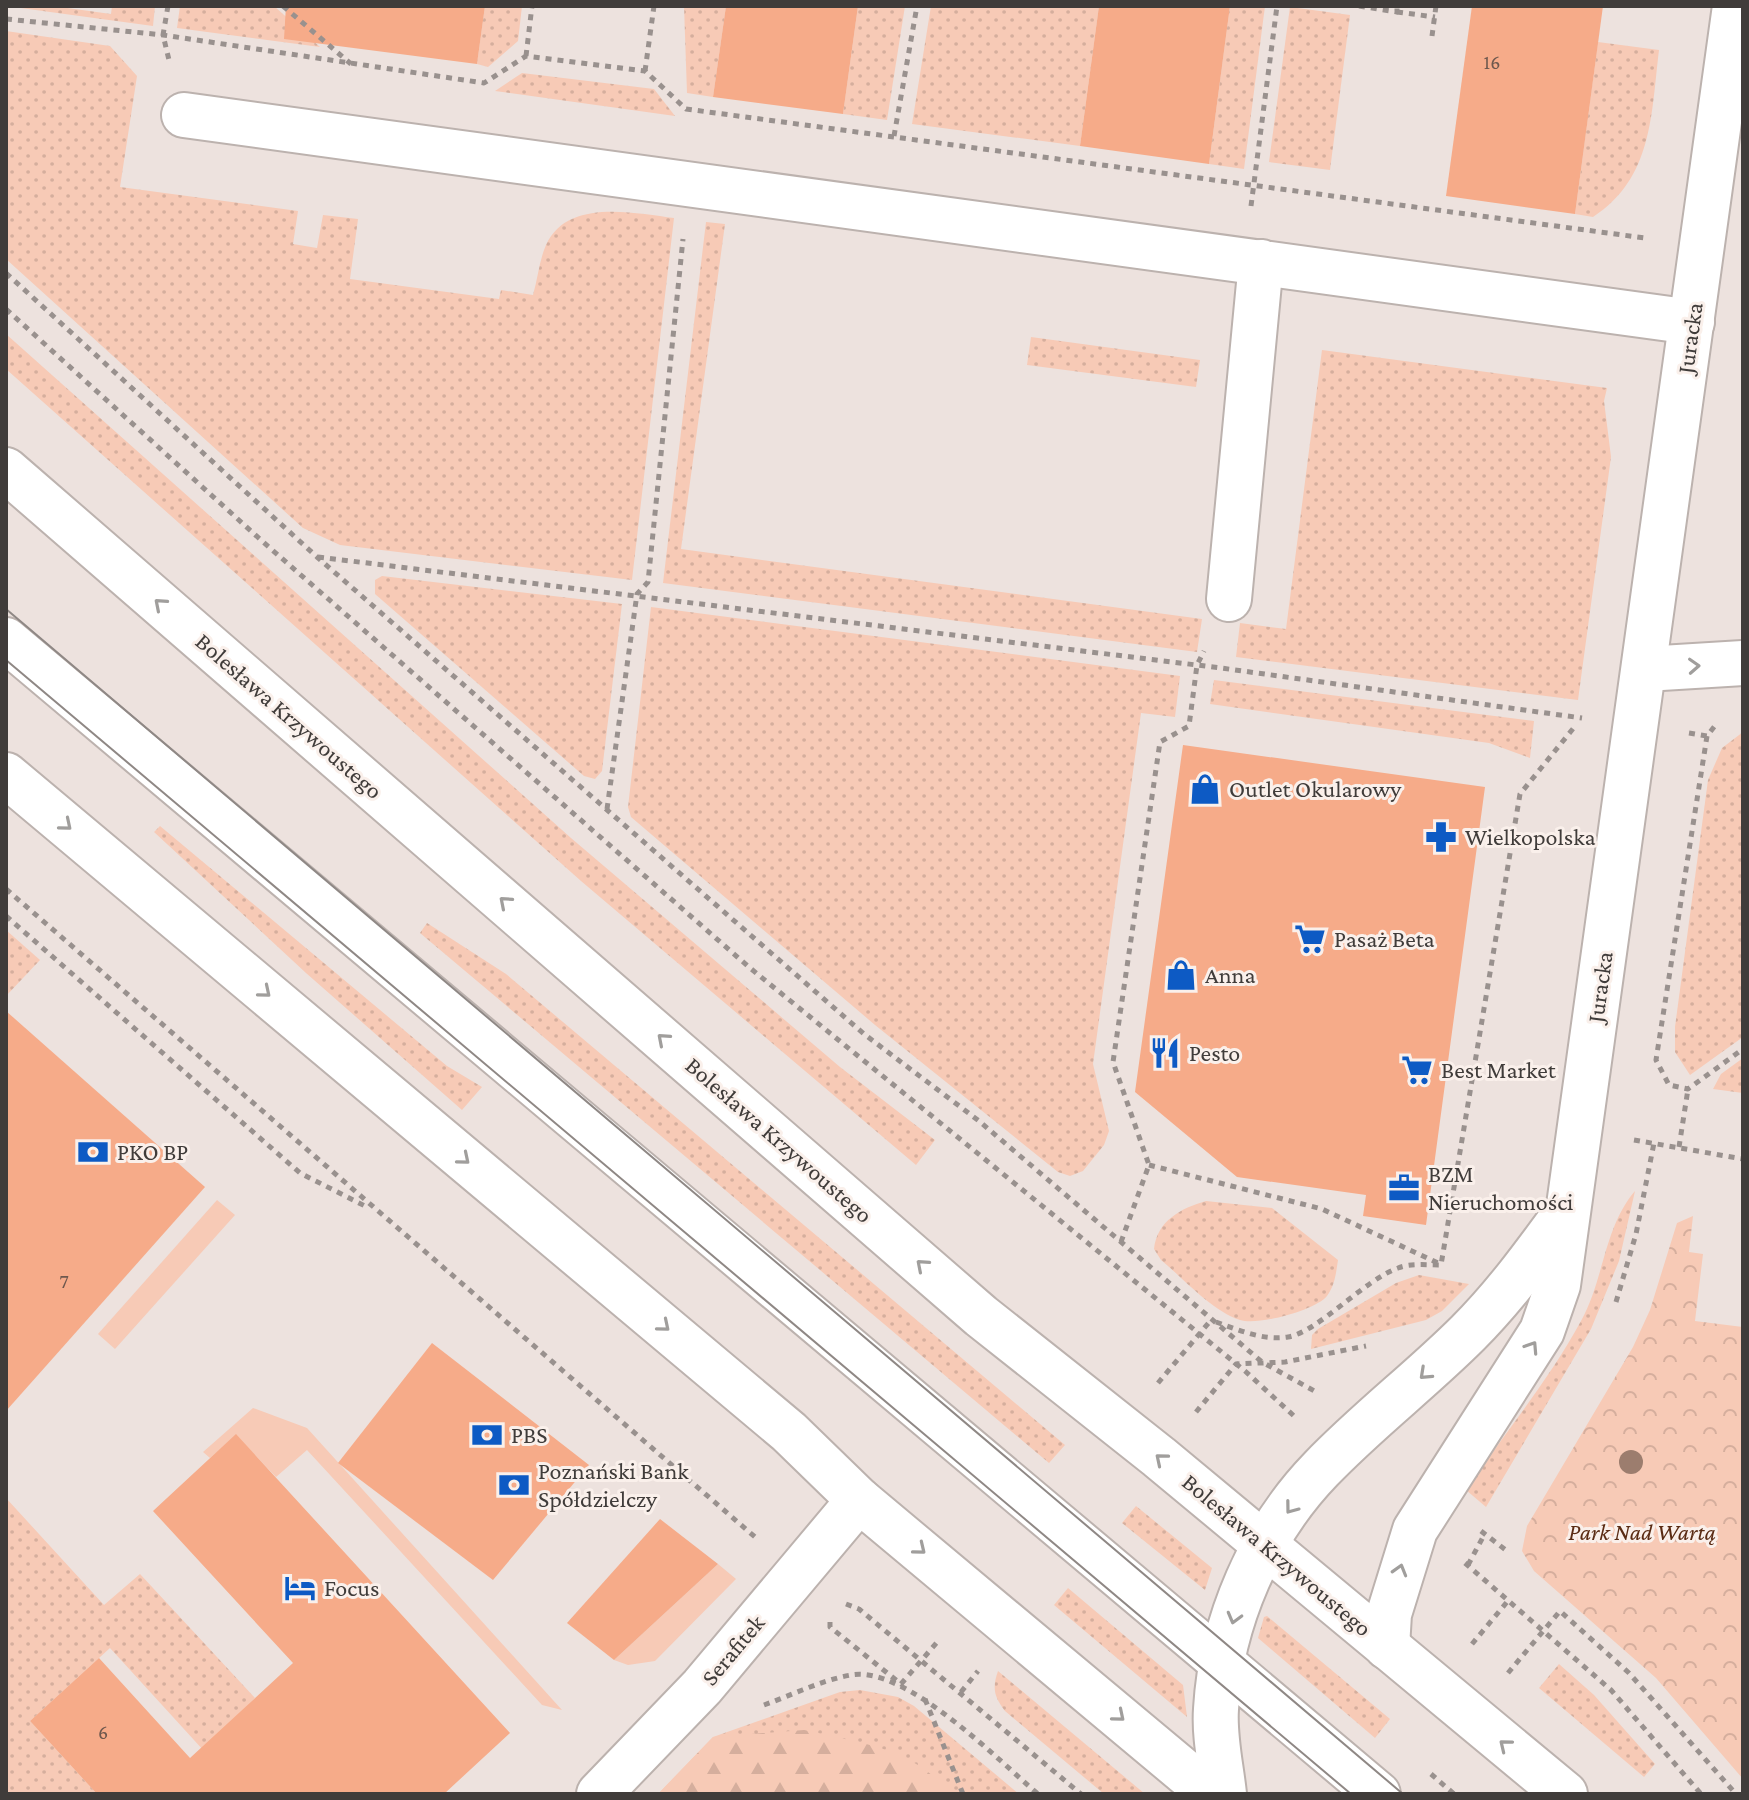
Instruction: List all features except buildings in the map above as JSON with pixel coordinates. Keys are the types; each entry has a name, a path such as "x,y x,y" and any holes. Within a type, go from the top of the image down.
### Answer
{"street":[{"name":"Juracka","path":"1387,1647 1395,1590 1415,1530 1542,1331 1558,1285 1735,6"},
{"path":"184,115 1692,322"},
{"path":"1229,599 1261,262"},
{"name":"Bolesława Krzywoustego","path":"6,470 981,1316 1159,1457 1565,1794"},
{"path":"6,640 1378,1794"},
{"path":"1645,669 1743,663"},
{"path":"6,775 789,1432 859,1500 1211,1794"},
{"name":"Juracka","path":"1224,1794 1215,1712 1237,1604 1263,1546 1320,1470 1479,1321 1519,1276 1567,1210"},
{"name":"Serafitek","path":"599,1794 702,1687 859,1500"}],"path":[{"path":"283,6 352,65"},
{"path":"526,56 532,6"},
{"path":"645,71 654,6"},
{"path":"894,136 917,6"},
{"path":"1261,262 1247,244 1277,6"},
{"path":"1359,6 1397,9 1435,17"},
{"path":"1432,36 1436,6"},
{"path":"6,19 163,35 484,83 526,56 645,71 686,109 1646,238"},
{"path":"607,810 637,594 648,582 689,186 686,109"},
{"path":"6,273 317,557 864,1034 979,1121 1211,1320 1260,1336 1291,1337 1336,1309 1364,1286 1400,1267 1441,1265"},
{"path":"6,309 262,541 750,968 1236,1364 1285,1362 1372,1345"},
{"path":"317,557 1221,668 1594,719"},
{"path":"1121,1242 1149,1165 1113,1062 1160,742 1189,726 1197,665 1204,651 1207,614 1229,599"},
{"path":"1221,668 1222,654"},
{"path":"1441,1265 1520,794 1582,718"},
{"path":"1688,1089 1669,1085 1656,1060 1707,736"},
{"path":"6,889 373,1210 798,1573"},
{"path":"6,916 300,1173 373,1210"},
{"path":"1743,1049 1688,1089 1679,1147 1743,1159"},
{"path":"1149,1165 1322,1209 1441,1265"},
{"path":"838,1602 859,1609 1081,1794"},
{"path":"1507,1602 1611,1690 1701,1794"},
{"path":"1560,1611 1629,1673 1736,1794"},
{"path":"749,1711 854,1674 901,1684 925,1698 1038,1794"},
{"path":"925,1698 963,1794"},
{"path":"1427,1771 1454,1794"}],"green space":[{"path":"6,6 53,6 111,14 112,6 155,6 153,26"},
{"path":"180,6 274,6 320,47 177,28"},
{"path":"485,6 522,6 518,41 488,67 477,64"},
{"path":"684,6 726,6 713,97 687,93"},
{"path":"858,6 905,6 887,120 843,114"},
{"path":"931,6 1099,6 1080,146 912,124"},
{"path":"1230,6 1265,6 1244,169 1209,164"},
{"path":"1290,7 1350,15 1330,170 1269,162"},
{"path":"6,31 110,46 137,76 120,187 298,211 293,244 317,248 323,215 358,219 350,279 499,299 501,290 533,295 546,245 556,230 569,220 603,212 674,218 632,580 340,545 303,528 6,259"},
{"path":"1598,42 1659,50 1646,143 1638,164 1628,184 1593,217 1575,214"},
{"path":"522,73 654,89 675,116 495,91"},
{"path":"706,222 725,224 681,549 1202,619 1197,652 663,583"},
{"path":"6,334 571,838 840,1067 935,1140 916,1165 581,881 6,369"},
{"path":"1031,337 1200,360 1196,387 1027,365"},
{"path":"1322,350 1607,388 1604,401 1611,457 1578,700 1236,657 1240,623 1286,629"},
{"path":"382,576 622,604 602,771 595,779 584,776 375,594 375,580"},
{"path":"651,607 1180,676 1175,717 1141,713 1093,1064 1109,1131 1104,1145 1083,1171 1070,1176 1058,1172 875,1025 631,817 628,807"},
{"path":"1214,680 1534,721 1530,758 1489,743 1210,704"},
{"path":"1743,732 1743,1037 1690,1075 1675,1052 1675,1027 1708,780 1722,748"},
{"path":"160,826 447,1066 482,1087 462,1110 306,973 154,832"},
{"path":"427,923 506,974 1065,1445 1049,1463 420,933"},
{"path":"6,930 40,960 6,996"},
{"path":"1743,1058 1743,1093 1713,1089 1721,1074"},
{"path":"1635,1191 1619,1261 1591,1329 1486,1507 1466,1490 1541,1386 1581,1321 1595,1288 1610,1237"},
{"path":"217,1200 235,1215 115,1349 98,1334"},
{"path":"1206,1201 1272,1208 1338,1260 1327,1296 1299,1311 1260,1321 1240,1320 1209,1302 1161,1260 1154,1249 1165,1223"},
{"name":"Park Nad Wartą","path":"1693,1216 1689,1252 1703,1254 1695,1321 1743,1327 1743,1779 1656,1678 1534,1571 1522,1551 1527,1526 1633,1347 1650,1310 1677,1223"},
{"path":"1419,1275 1469,1284 1442,1311 1426,1320 1311,1349 1312,1335 1318,1329 1396,1283"},
{"path":"253,1408 307,1428 562,1710 542,1705 307,1450 276,1477 236,1435 210,1458 203,1452"},
{"path":"6,1498 104,1605 140,1574 255,1698 204,1751 110,1648 30,1721 97,1794 10,1794 6,1789"},
{"path":"1136,1506 1212,1568 1205,1590 1122,1523"},
{"path":"718,1564 736,1579 655,1661 628,1665 614,1660"},
{"path":"1068,1588 1183,1685 1187,1717 1054,1605"},
{"path":"1267,1616 1390,1719 1375,1738 1258,1638"},
{"path":"1559,1664 1594,1695 1655,1764 1644,1777 1539,1688"},
{"path":"998,1671 1145,1794 1104,1794 1005,1711 995,1692"},
{"path":"860,1690 898,1697 914,1706 1019,1794 658,1794 713,1737 840,1692"},
{"path":"804,1730 884,1749 919,1766 951,1794 658,1794 713,1737"}],"tram line":[{"path":"6,609 1403,1794"},
{"path":"6,660 1351,1794"}],"place":[{"name":"Outlet Okularowy","path":"1205,789"},
{"name":"Wielkopolska","path":"1441,837"},
{"name":"Pasaż Beta","path":"1310,939"},
{"name":"Anna","path":"1181,975"},
{"name":"Pesto","path":"1165,1053"},
{"name":"Best Market","path":"1417,1070"},
{"name":"PKO BP","path":"93,1152"},
{"name":"BZM Nieruchomości","path":"1404,1188"},
{"name":"PBS","path":"487,1435"},
{"name":"Poznański Bank Spółdzielczy","path":"514,1485"},
{"name":"Focus","path":"300,1588"}]}
